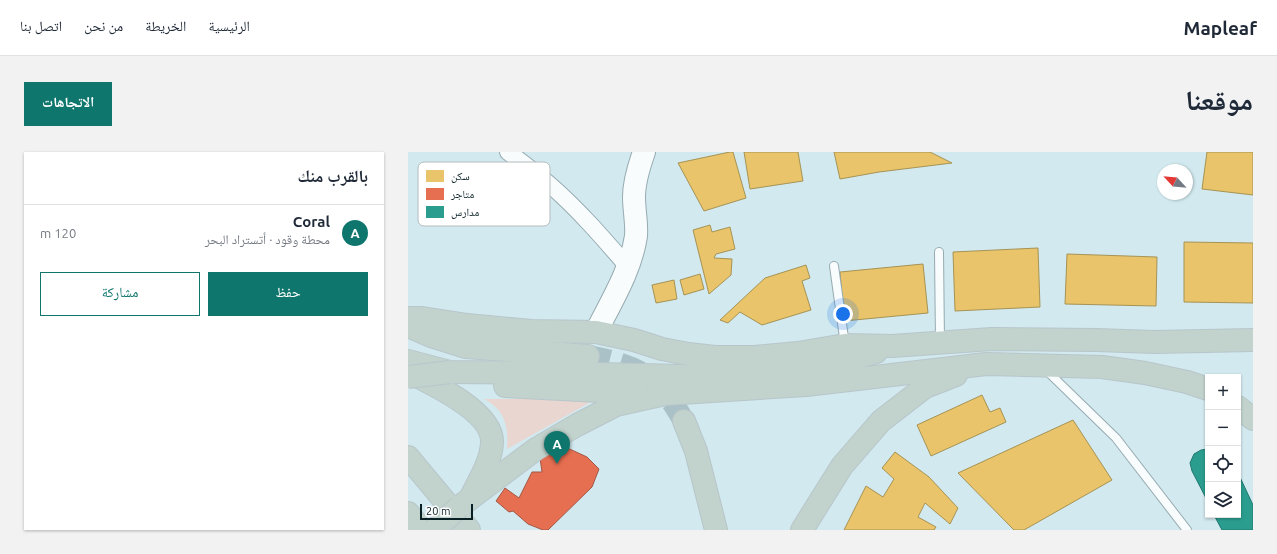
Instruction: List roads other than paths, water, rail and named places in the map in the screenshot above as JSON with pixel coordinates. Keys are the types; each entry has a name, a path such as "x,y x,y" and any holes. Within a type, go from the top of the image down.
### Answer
{"highway":[{"path":"408,318 422,318 467,325 532,331 596,332 634,340 662,349 715,357 755,357 798,353 845,345 892,346 992,339 1154,342 1253,340"},
{"path":"408,326 431,336 466,347 588,356"},
{"path":"408,378 450,372 722,377 846,361 869,355 892,346"},
{"path":"408,361 450,372"},
{"path":"802,530 842,466 881,421 925,387 986,364"},
{"path":"430,383 665,394 806,385 986,364 1102,367 1187,382 1205,388"},
{"path":"408,372 461,400 472,408 489,429 492,441 489,457 471,499"},
{"path":"434,530 471,499 536,449 577,425 616,405 665,394"},
{"path":"1241,409 1253,419"},
{"path":"684,421 696,450 716,530"},
{"path":"408,457 469,530"},
{"path":"408,513 422,530"}],"street":[{"path":"508,152 521,162"},
{"path":"596,332 628,267 633,252 636,235 634,195 635,184 644,152"},
{"path":"550,185 580,213 628,267"}],"lane":[{"path":"939,252 940,342"},
{"path":"834,266 845,345"},
{"path":"1041,365 1116,438 1187,530"}],"tunnel":[{"path":"588,356 609,360 630,367 649,377 658,384 673,402 684,421"}],"place":[{"name":"Coral","path":"557,464"}]}
